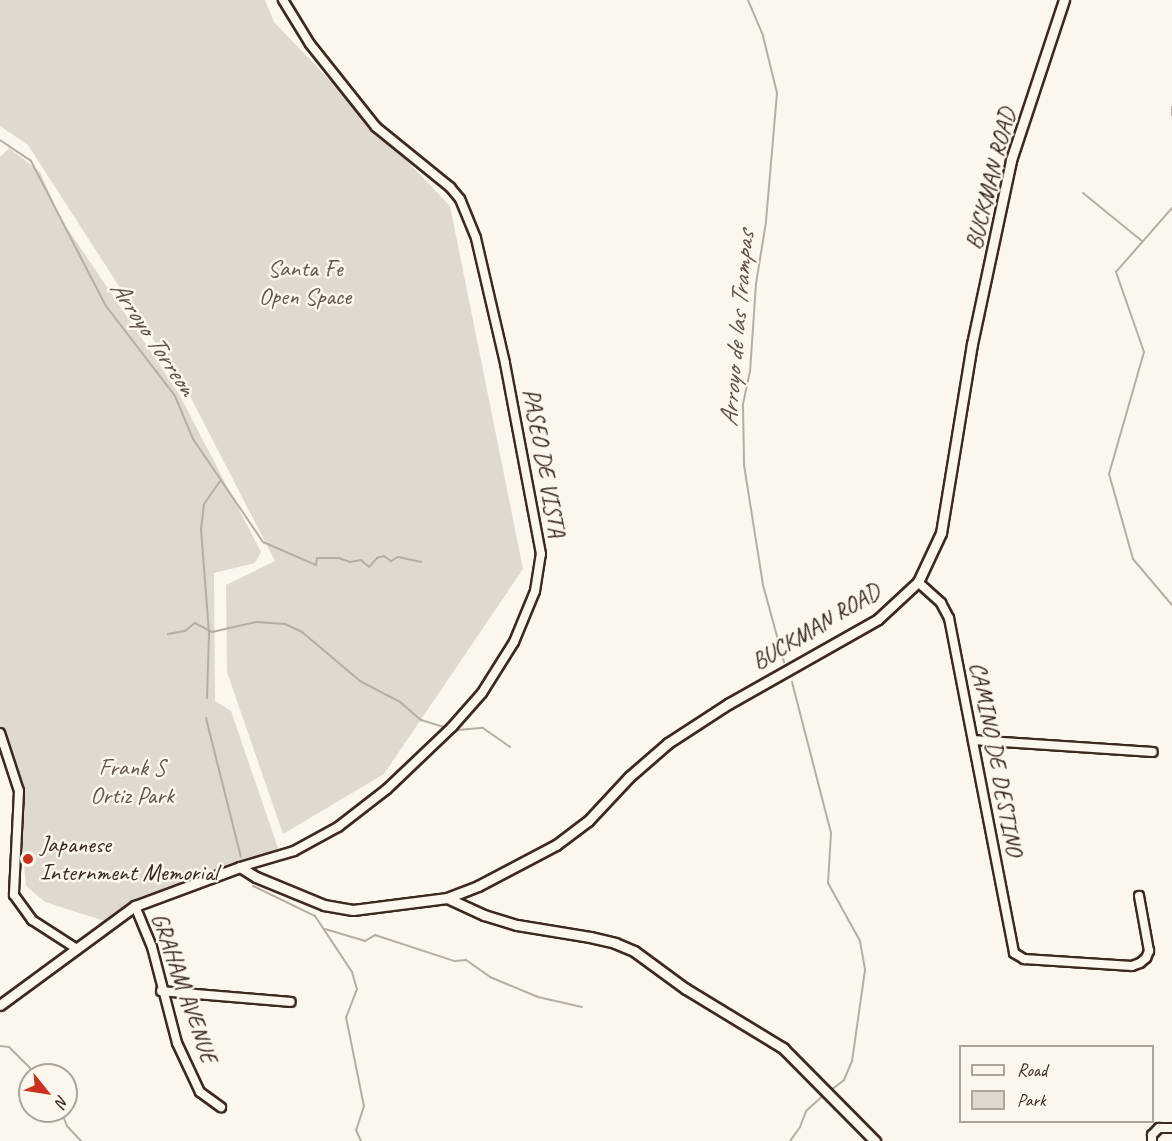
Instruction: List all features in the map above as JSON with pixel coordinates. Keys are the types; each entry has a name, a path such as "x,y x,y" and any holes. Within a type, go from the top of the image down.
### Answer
{"street":[{"name":"PASEO DE VISTA","path":"240,867 294,851 338,827 387,789 452,727 482,693 514,642 535,591 541,554 500,340 476,238 460,199 450,187 376,127 310,44 283,0"},
{"name":"BUCKMAN ROAD","path":"240,867 256,877 308,899 338,908 367,909 447,898 477,886 556,844 588,821 629,777 668,743 747,692 878,618 918,582 941,533 972,344 1011,160 1064,0"},
{"name":"CAMINO DE DESTINO","path":"918,582 941,603 949,618 1014,953 1024,959 1132,966 1140,963 1149,951 1139,897"},
{"path":"0,733 19,791 14,894 32,920 77,949"},
{"path":"972,740 1153,752"},
{"path":"0,1005 135,906 240,867"},
{"path":"447,898 484,915 517,925 590,937 615,943 634,951 687,989 783,1048 875,1141"},
{"name":"GRAHAM AVENUE","path":"135,906 152,947 161,991 177,1043 200,1092 221,1107"},
{"path":"161,991 291,1002"},
{"path":"1152,1141 1155,1131 1163,1127 1172,1128"}],"green space":[{"name":"Santa Fe Open Space","path":"0,0 265,0 274,22 450,206 523,569 384,774 283,834 227,672 226,585 275,561 191,398 28,145 0,126"},
{"name":"Frank S Ortiz Park","path":"9,148 40,172 61,219 178,392 261,552 255,563 214,573 215,701 231,711 280,854 167,893 111,923 45,902 26,886 16,781 0,734 0,157"}],"waterway":[{"name":"Arroyo de las Trampas","path":"748,0 763,36 777,93 766,222 756,284 750,371 743,405 744,465 763,585 784,662"},
{"path":"1172,107 1172,115"},
{"name":"Arroyo Torreon","path":"0,140 31,161 106,306 175,396 193,439 263,542 316,565 317,558 339,558 350,562 361,560 369,567 377,558 384,556 391,561 398,557 421,562"},
{"path":"1083,193 1142,241"},
{"path":"1172,208 1116,272 1144,352 1109,474 1133,559 1172,605"},
{"path":"207,698 209,633 201,529 204,504 221,480"},
{"path":"168,634 185,631 195,623 212,632 256,622 285,624 302,632 360,681 400,702 421,720 448,728"},
{"name":"Arroyo de las Trampas","path":"792,682 831,833 828,883 860,941 865,970 852,1061 844,1080 830,1091"},
{"path":"206,718 241,857"},
{"path":"458,730 483,728 510,747"},
{"path":"253,886 315,916 352,972 357,989 346,1017 364,1106 356,1130 361,1141"},
{"path":"325,929 365,941 375,935 454,961 466,960 490,977 538,997 582,1007"},
{"path":"0,1046 9,1047 25,1063"},
{"name":"Arroyo de las Trampas","path":"790,1141 800,1127 806,1111 825,1094"},
{"path":"66,1123 81,1141"}],"place":[{"name":"Japanese Internment Memorial","path":"28,859"}]}
